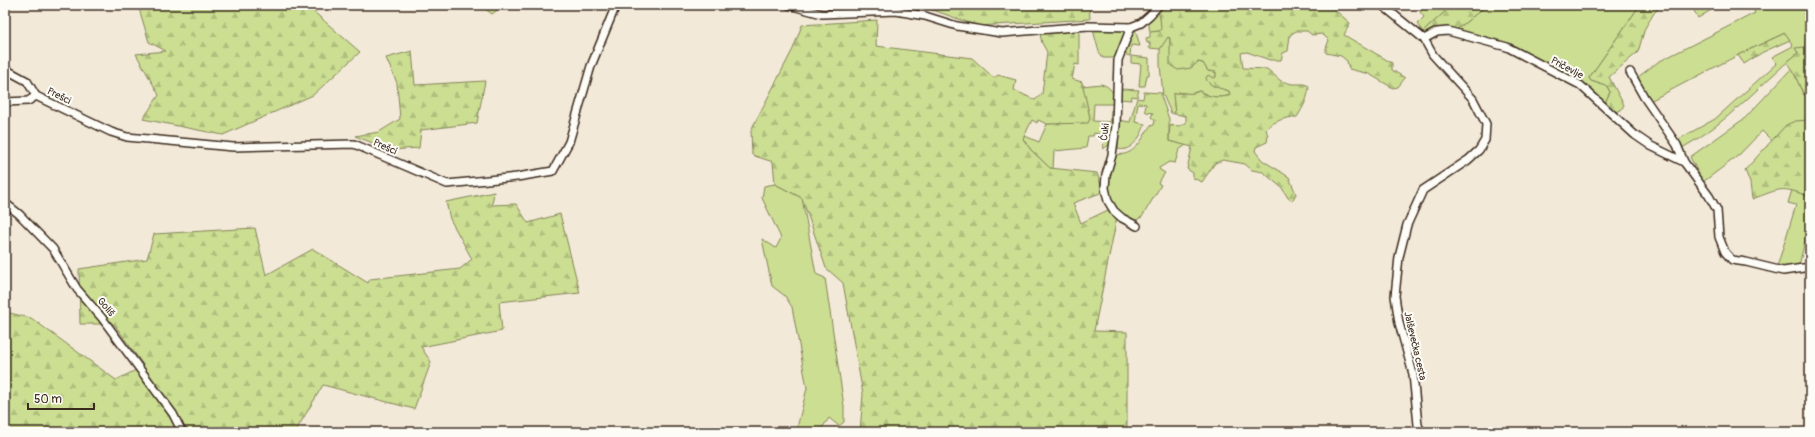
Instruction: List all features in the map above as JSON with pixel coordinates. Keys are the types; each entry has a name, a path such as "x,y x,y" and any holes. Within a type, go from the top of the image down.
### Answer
{"street":[{"name":"Prešci","path":"5,69 27,81 36,96 111,132 127,137 233,147 354,144 447,184 517,177 553,171 569,142 591,66 616,5"},
{"path":"789,5 822,14 896,11 925,16 957,26 1002,33 1088,26 1131,27 1150,15 1159,5"},
{"path":"889,5 896,11"},
{"name":"Jalševečka cesta","path":"1382,5 1424,39 1433,55 1473,99 1483,115 1486,124 1485,140 1479,150 1468,160 1423,190 1407,225 1399,258 1395,296 1399,323 1413,374 1418,425 1421,432"},
{"name":"Ćuki","path":"1131,27 1118,60 1116,126 1112,155 1106,175 1105,188 1108,201 1114,210 1122,218 1138,226"},
{"name":"Pričevlje","path":"1424,39 1437,32 1448,31 1507,48 1580,85 1635,135 1651,146 1684,162"},
{"name":"Pričevlje","path":"1630,72 1644,97 1677,145 1684,162 1709,196 1717,210 1719,237 1725,252 1732,260 1783,271 1810,267"},
{"name":"Prešci","path":"5,102 28,101 36,96"},
{"name":"Goliš","path":"5,203 19,214 53,249 77,289 102,318 173,414 182,432"}],"green space":[{"path":"138,5 306,5 360,52 313,95 223,135 143,119 159,95 136,54 166,51 149,42"},
{"path":"480,5 504,5 492,14"},
{"path":"919,5 1089,5 1090,19 978,26"},
{"path":"1161,5 1329,5 1350,23 1344,35 1392,63 1392,70 1405,78 1398,87 1393,88 1369,74 1349,69 1347,61 1341,56 1326,53 1329,40 1322,34 1312,35 1307,31 1296,31 1290,35 1288,51 1283,53 1281,60 1270,60 1247,52 1241,53 1243,68 1267,69 1281,81 1309,86 1305,102 1297,117 1280,120 1269,126 1266,129 1268,136 1267,142 1256,147 1255,151 1262,160 1289,177 1296,194 1292,201 1288,198 1282,188 1263,172 1252,170 1245,164 1223,160 1215,163 1202,182 1193,178 1193,173 1187,169 1192,147 1169,141 1170,125 1180,126 1186,123 1186,116 1175,114 1173,94 1193,93 1199,91 1214,97 1230,95 1229,91 1215,87 1207,81 1206,78 1208,75 1213,78 1216,77 1216,72 1208,71 1203,63 1198,62 1191,68 1178,70 1170,65 1170,38 1168,37 1160,49 1149,48 1150,43 1147,43 1146,38 1150,37 1150,32 1160,31 1161,28 1160,17 1157,10"},
{"path":"1427,5 1452,5 1423,32 1417,24 1424,17 1420,12"},
{"path":"1452,5 1487,5 1455,31 1426,35 1423,32"},
{"path":"1487,5 1640,5 1589,78 1591,81 1607,86 1610,92 1605,103 1526,55 1455,31"},
{"path":"1640,5 1662,5 1654,13 1645,28 1638,52 1609,77 1624,105 1621,110 1615,112 1605,103 1610,92 1607,86 1591,81 1589,78"},
{"path":"1691,5 1708,5 1711,10 1698,18"},
{"path":"1751,5 1810,5 1810,38 1806,41 1805,47 1796,49 1798,53 1742,104 1714,128 1682,148 1677,140 1715,119 1777,63 1772,57 1793,46 1785,33 1746,51 1650,101 1638,77 1658,62 1755,13"},
{"path":"1157,10 1162,28 1160,31 1150,32 1148,21"},
{"path":"877,20 876,46 972,58 994,78 998,75 1016,80 1014,90 1035,100 1042,94 1047,52 1042,43 1040,34 1079,30 1079,65 1075,64 1072,79 1082,82 1090,118 1088,123 1047,124 1038,120 1037,123 1032,120 1023,139 1031,150 1050,168 1097,173 1103,192 1073,203 1081,223 1108,210 1117,217 1094,331 1127,332 1127,432 860,432 863,394 843,283 826,268 802,198 775,184 773,162 752,155 751,130 793,49 802,25"},
{"path":"1126,29 1117,58 1103,58 1099,52 1093,30"},
{"path":"1135,29 1140,46 1131,45 1130,56 1123,54 1132,31"},
{"path":"1785,33 1790,40 1763,52 1744,64 1738,55"},
{"path":"1166,37 1170,38 1170,43 1191,68 1197,62 1203,63 1208,71 1216,72 1216,77 1213,78 1212,85 1229,91 1230,95 1224,97 1212,97 1199,91 1190,94 1178,92 1174,103 1175,114 1171,113 1163,95 1160,65 1160,49"},
{"path":"1810,38 1810,99 1802,91 1791,67 1787,62 1798,53 1795,48 1805,47 1806,41"},
{"path":"412,51 415,85 485,81 477,123 421,130 419,148 391,150 355,136 379,132 400,119 397,83 386,58"},
{"path":"1131,56 1149,58 1149,75 1147,75 1145,86 1139,86 1141,64 1131,63"},
{"path":"1792,68 1803,94 1810,99 1810,120 1797,122 1788,126 1772,141 1762,131 1739,155 1703,182 1690,157 1745,118"},
{"path":"1105,85 1112,91 1115,104 1094,104 1093,121 1110,122 1111,110 1114,111 1110,144 1103,149 1104,138 1099,137 1099,134 1094,133 1093,136 1088,136 1086,148 1054,151 1053,169 1050,168 1031,150 1023,139 1025,136 1039,142 1047,124 1088,122 1090,118 1082,86"},
{"path":"1120,89 1139,90 1137,97 1132,96 1131,100 1120,99"},
{"path":"1144,92 1162,93 1161,96 1169,119 1169,141 1186,145 1179,150 1175,163 1169,162 1159,168 1165,173 1158,183 1161,185 1142,217 1134,221 1123,216 1116,209 1109,194 1109,184 1114,154 1121,155 1131,151 1140,143 1150,126 1154,125 1155,120 1151,117 1153,113 1146,112 1146,104 1138,103 1135,122 1145,124 1144,128 1139,138 1131,146 1123,150 1118,149 1118,120 1130,122 1137,98 1143,99"},
{"path":"1810,120 1810,197 1792,191 1781,190 1752,199 1750,183 1745,170 1786,125 1795,121"},
{"path":"775,184 802,198 816,274 825,278 844,406 844,422 839,426 829,418 822,428 823,432 796,432 807,388 792,307 785,296 772,286 762,239 776,248 781,238 762,198 764,186"},
{"path":"1792,190 1810,197 1810,219 1799,266 1787,269 1777,267 1796,205 1788,203"},
{"path":"494,192 492,205 516,204 528,223 560,214 580,293 499,302 502,331 421,347 431,362 414,409 323,385 295,432 5,432 5,312 31,318 116,380 144,366 114,324 80,324 79,269 147,259 154,234 255,228 266,275 313,249 368,283 370,279 460,269 472,259 450,219 446,202"}]}
